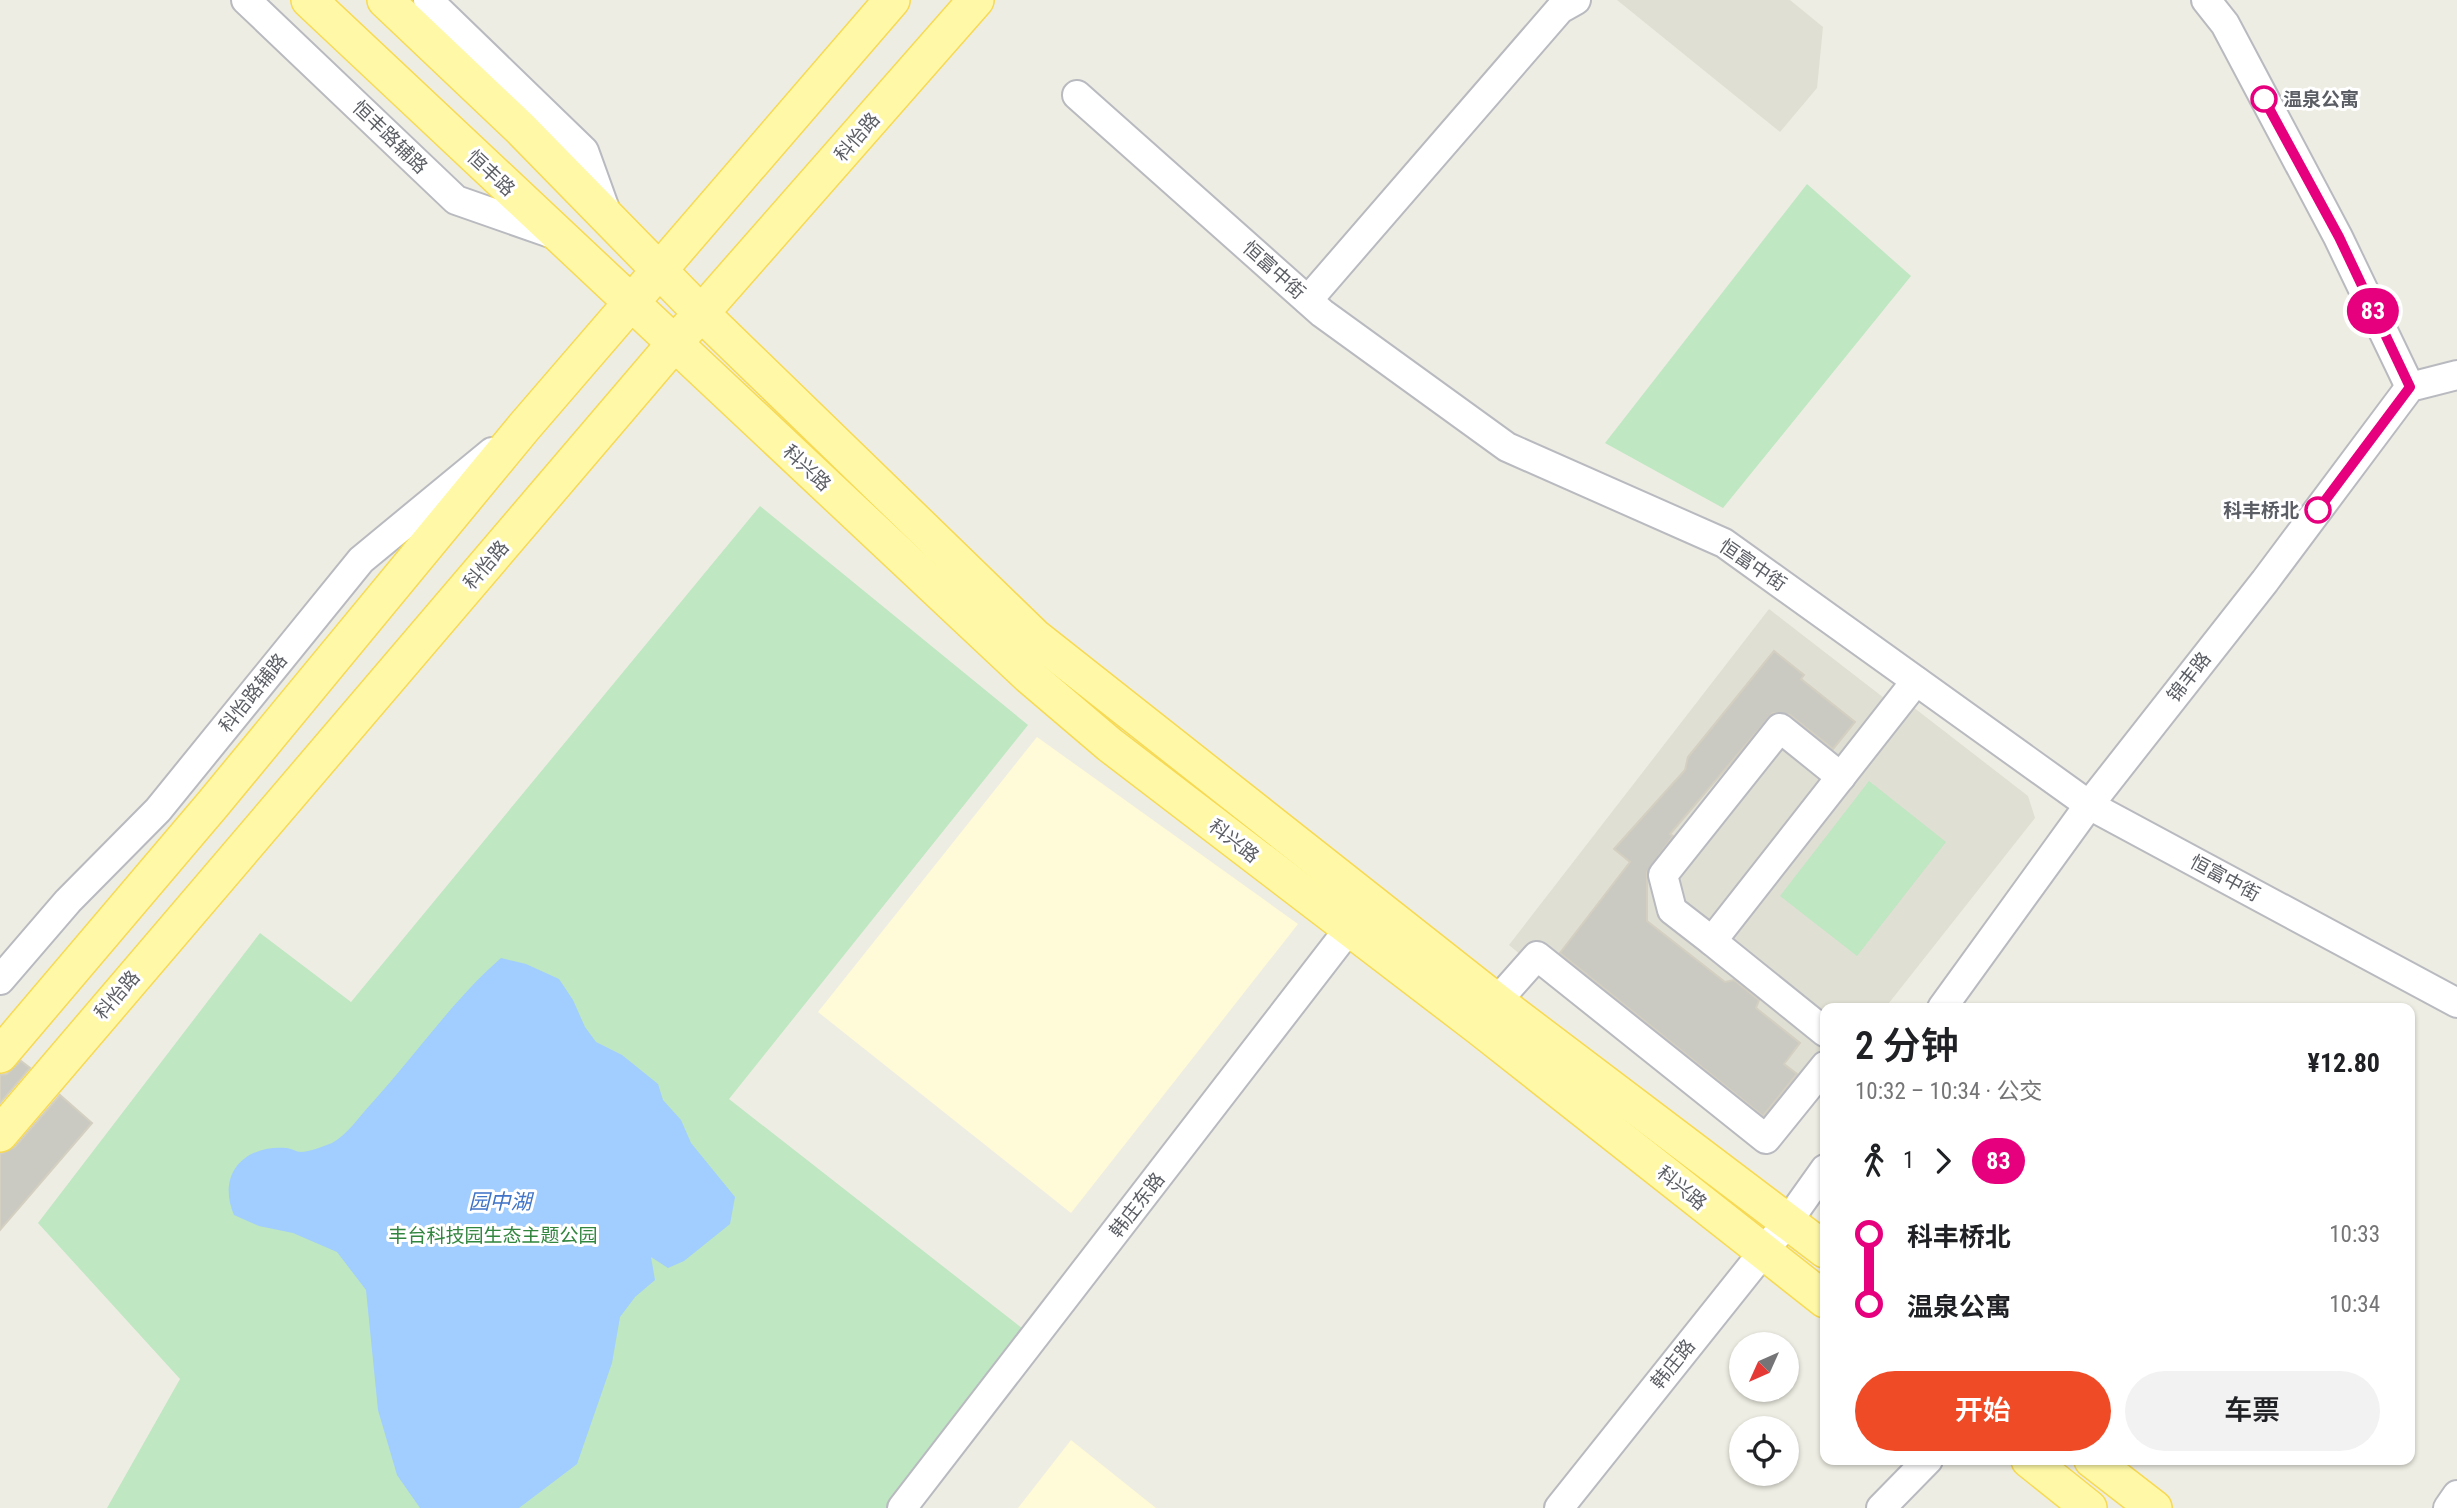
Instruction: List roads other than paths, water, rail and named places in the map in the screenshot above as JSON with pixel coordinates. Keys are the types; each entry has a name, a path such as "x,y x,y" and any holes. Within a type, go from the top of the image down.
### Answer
{"main road":[{"name":"恒丰路","path":"309,0 674,344"},
{"path":"385,0 607,215 702,314"},
{"path":"0,1055 222,794 524,427 892,0"},
{"name":"科怡路","path":"0,1134 674,344 976,0"},
{"name":"科兴路","path":"702,314 1035,637 1360,915 1480,1028 1820,1296"},
{"name":"科兴路","path":"674,344 1028,676 1121,754 1360,915 1497,1001 1820,1246"},
{"path":"2035,1465 2089,1508"},
{"path":"2098,1465 2154,1508"}],"street":[{"name":"恒丰路辅路","path":"246,0 456,200 558,236"},
{"path":"428,0 584,151 607,215"},
{"path":"1308,300 1560,9 1576,0"},
{"path":"2206,0 2225,24 2339,237 2410,387 2457,375"},
{"name":"恒富中街","path":"1077,95 1308,300 1507,447 1724,543 2089,805 2457,1003"},
{"name":"锦丰路","path":"1946,1003 2089,805 2265,580 2410,387"},
{"name":"科怡路辅路","path":"0,980 68,901 158,810 361,560 439,493 524,427"},
{"path":"1712,941 1916,681"},
{"path":"1820,1028 1672,910 1663,876 1780,728 1841,777"},
{"name":"韩庄东路","path":"902,1508 1360,915"},
{"path":"1497,1001 1537,956 1766,1139 1820,1072"},
{"path":"1788,1221 1820,1176"},
{"name":"韩庄路","path":"1559,1508 1788,1221"},
{"path":"1881,1508 1923,1465"},
{"path":"2448,1508 2457,1495"}],"water":[{"name":"园中湖","path":"501,958 526,964 559,979 596,1042 622,1055 658,1084 663,1100 681,1120 691,1143 735,1197 730,1224 684,1261 668,1268 651,1257 655,1280 635,1297 620,1317 612,1363 577,1464 519,1508 420,1508 397,1475 378,1410 366,1290 337,1252 293,1233 259,1226 234,1215 229,1187 237,1165 257,1152 286,1148 304,1152 332,1143 342,1136 450,1011"}],"place":[{"name":"温泉公寓","path":"2264,99"},
{"name":"科丰桥北","path":"2318,510"}],"park label":[{"name":"丰台科技园生态主题公园","path":"493,1235"}]}
